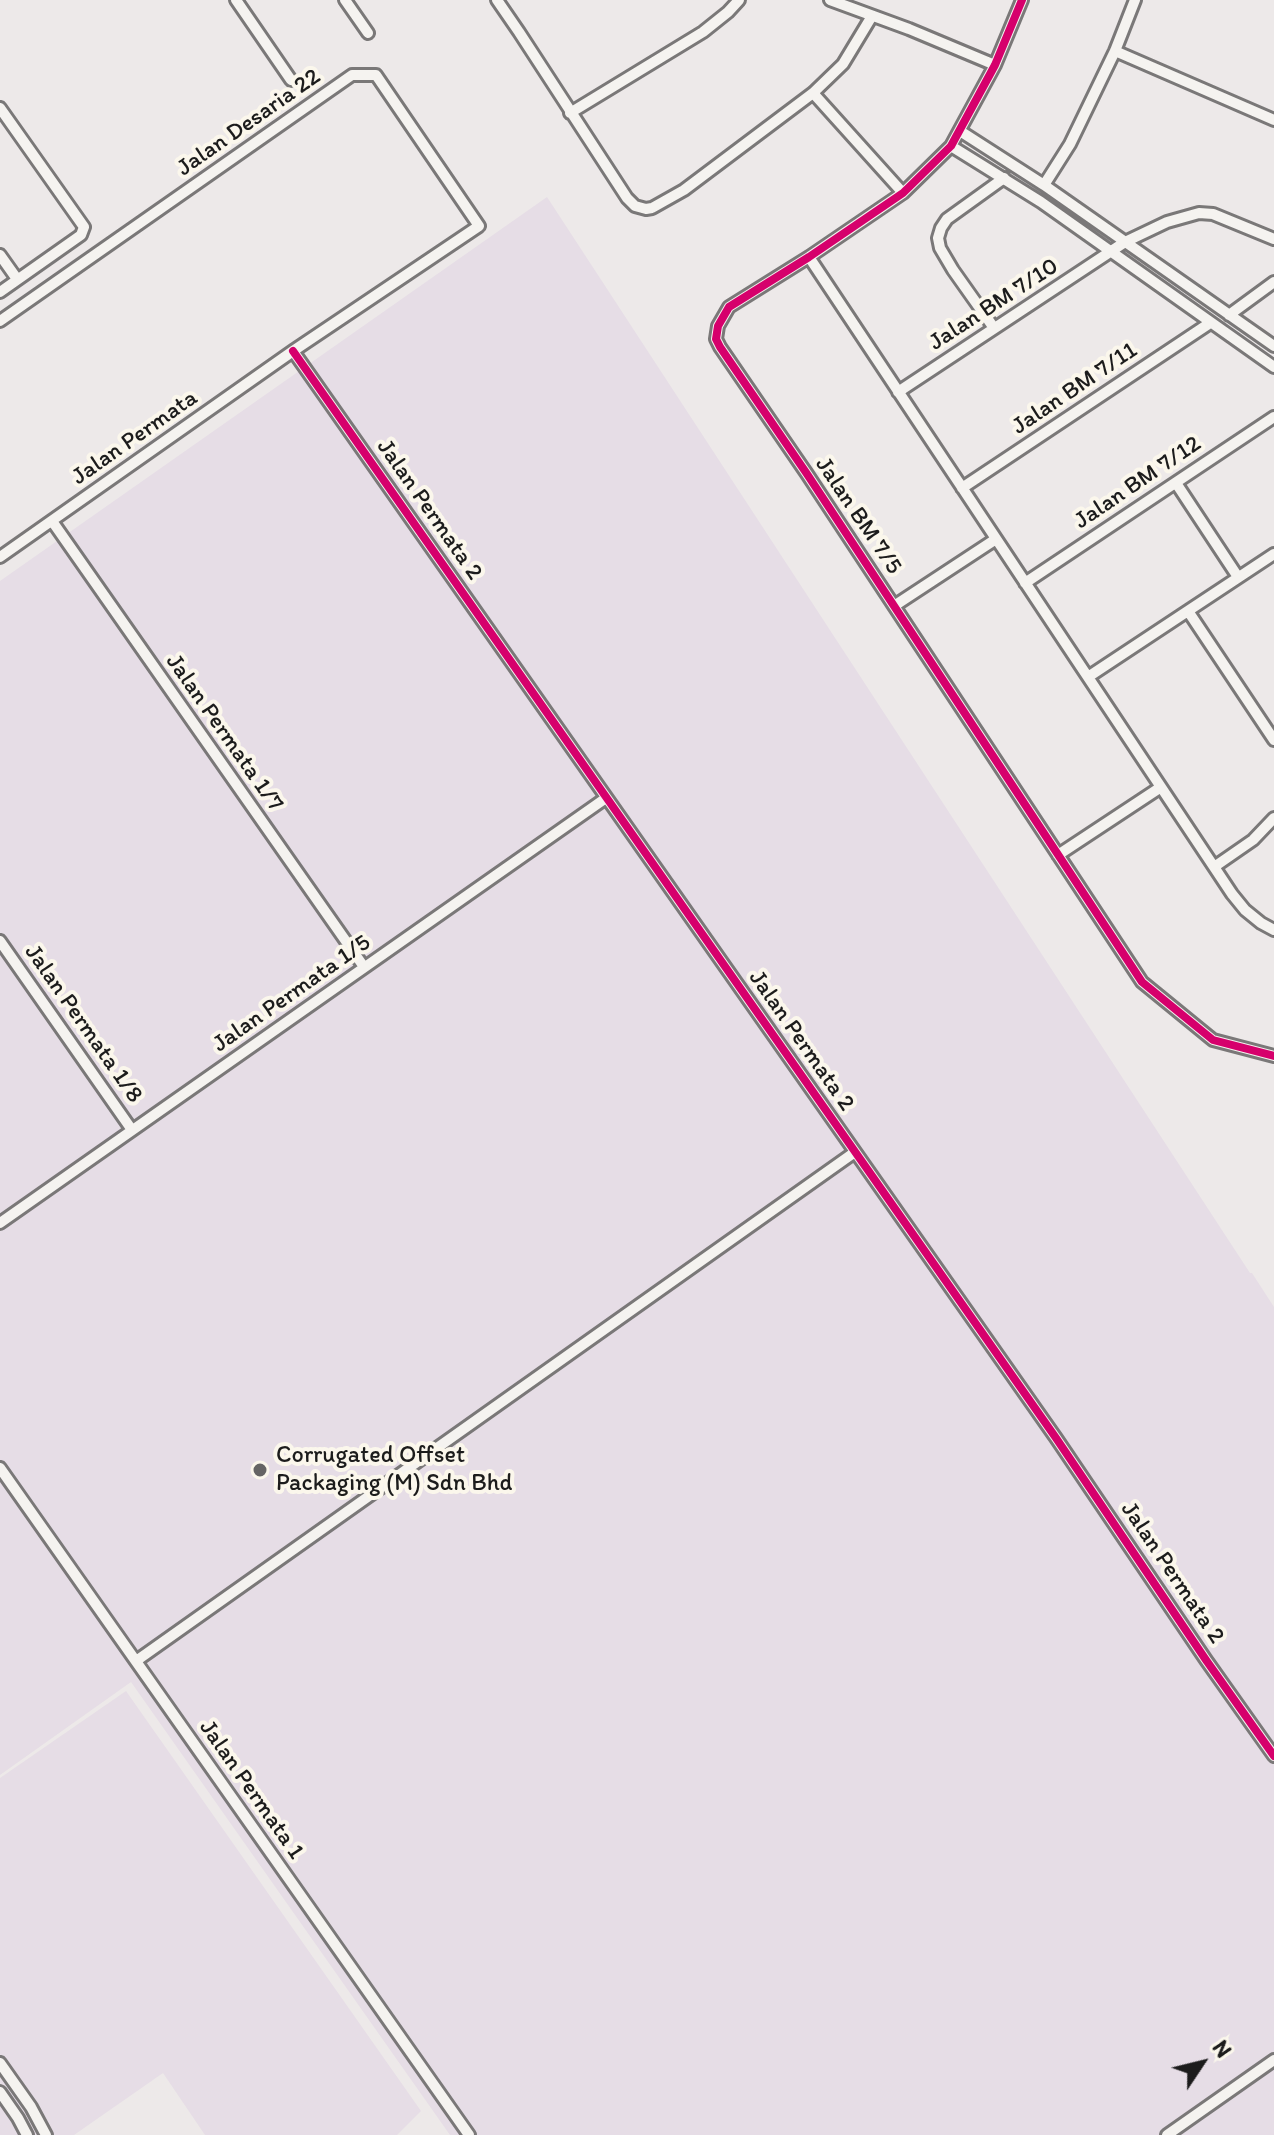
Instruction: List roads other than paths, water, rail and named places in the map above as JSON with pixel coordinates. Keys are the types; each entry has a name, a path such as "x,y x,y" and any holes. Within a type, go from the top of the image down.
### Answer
{"street":[{"path":"236,0 291,80"},
{"path":"345,0 368,33"},
{"path":"497,0 627,198 635,206 646,209 684,190 813,93 843,64 872,16"},
{"path":"570,113 703,32 739,0"},
{"path":"830,0 995,65"},
{"name":"Jalan BM 7/5","path":"1022,0 995,65 951,146 903,193 729,307 718,326 716,339 1142,982 1213,1040 1274,1056"},
{"path":"1044,185 1070,144 1115,51 1135,0"},
{"path":"1115,51 1274,120"},
{"name":"Jalan Desaria 22","path":"0,321 352,75 376,75 479,226"},
{"path":"813,93 903,193"},
{"path":"0,108 84,227 81,235 0,292"},
{"path":"960,131 1044,185 1274,346"},
{"path":"951,146 1004,178 1274,367"},
{"path":"994,328 953,270 940,248 938,238 947,219 1004,178"},
{"name":"Jalan BM 7/10","path":"898,392 1125,242 1167,222 1199,213 1224,218 1274,239"},
{"name":"Jalan Permata","path":"0,557 293,351 479,226"},
{"path":"0,255 17,279"},
{"path":"809,257 1232,894 1245,910 1274,930"},
{"path":"1229,315 1274,282"},
{"name":"Jalan BM 7/11","path":"962,488 1210,323"},
{"name":"Jalan Permata 2","path":"293,351 1056,1438 1274,1756"},
{"name":"Jalan BM 7/12","path":"1025,583 1274,417"},
{"path":"1176,483 1238,577"},
{"name":"Jalan Permata 1/7","path":"52,521 364,967"},
{"path":"894,606 996,539"},
{"path":"1088,677 1274,554"},
{"path":"1188,611 1274,740"},
{"path":"1058,855 1161,787"},
{"name":"Jalan Permata 1/5","path":"0,1223 606,798"},
{"path":"1214,867 1253,840 1274,818"},
{"name":"Jalan Permata 1/8","path":"0,941 132,1130"},
{"path":"136,1661 855,1152"},
{"name":"Jalan Permata 1","path":"0,1468 469,2135"},
{"path":"1167,2135 1274,2060"},
{"path":"0,2063 31,2107 46,2135"},
{"path":"0,2092 27,2135"}],"place":[{"name":"Corrugated Offset Packaging (M) Sdn Bhd","path":"260,1470"}]}
